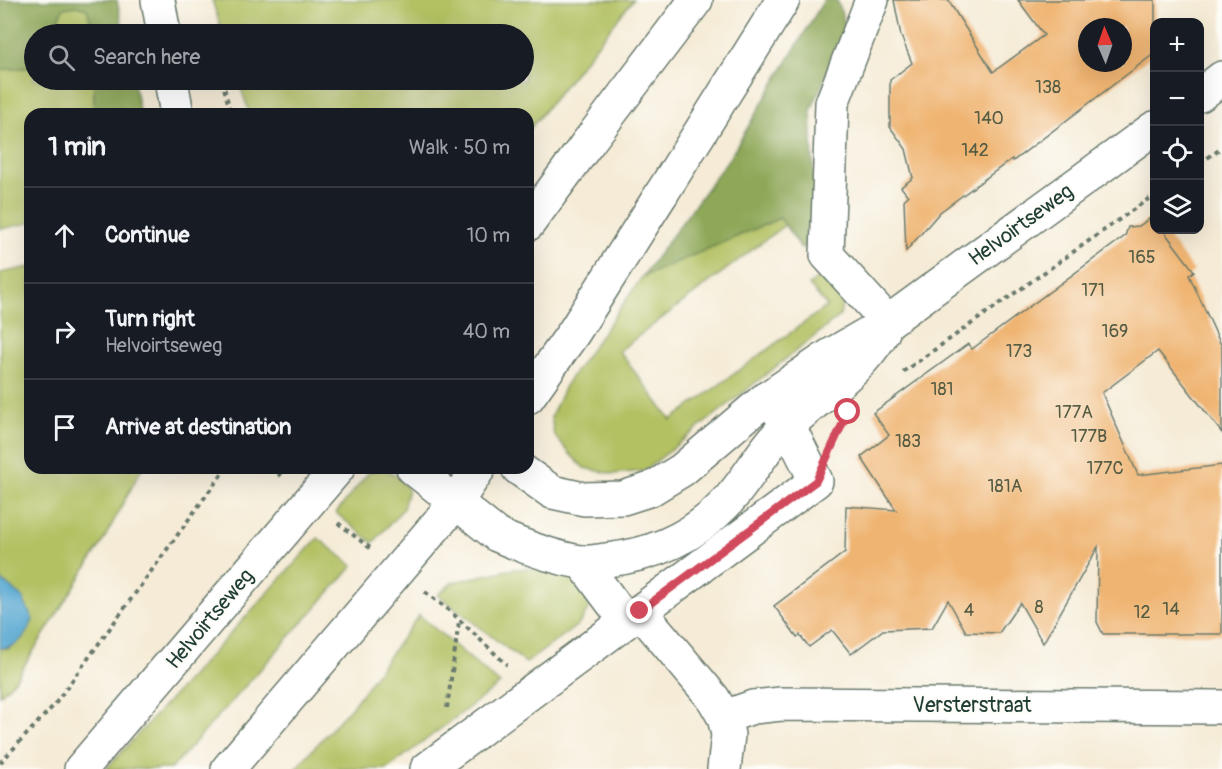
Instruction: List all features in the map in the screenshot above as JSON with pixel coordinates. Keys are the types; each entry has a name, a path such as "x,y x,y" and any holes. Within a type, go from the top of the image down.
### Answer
{"main road":[{"path":"158,0 162,24"},
{"path":"534,216 696,0"},
{"path":"534,389 574,332 783,0"},
{"path":"872,0 832,103 820,260 888,322"},
{"path":"1204,92 1222,78"},
{"path":"173,90 176,108"},
{"name":"Helvoirtseweg","path":"526,474 552,492 584,499 623,498 651,489 682,470 770,397 831,356 888,322 1150,132"},
{"name":"Helvoirtseweg","path":"421,474 497,535 582,562 635,557 696,531 746,481 759,456 788,425 870,354 888,322"},
{"path":"434,764 816,481 788,425 770,397"},
{"name":"Helvoirtseweg","path":"81,769 333,474"},
{"path":"228,769 457,501 475,474"},
{"path":"582,562 713,698 724,717 728,735 724,769"},
{"name":"Versterstraat","path":"724,717 753,707 781,704 1222,707"}],"path":[{"path":"225,90 229,108"},
{"path":"1204,161 1222,148"},
{"path":"896,376 1150,198"},
{"path":"0,763 55,704 222,474"},
{"path":"434,764 459,620"}],"green space":[{"path":"0,0 117,0 122,24 91,24 87,9 76,6 63,8 56,24 24,24 24,68 0,70"},
{"path":"212,0 633,0 534,124 534,108 248,108 242,90 534,90 534,24 220,24"},
{"path":"824,0 837,0 847,29 811,110 816,241 801,248 780,218 642,277 730,157"},
{"path":"76,6 87,9 91,24 56,24 63,8"},
{"path":"24,68 24,90 94,90 94,108 24,108 24,224 0,229 0,70"},
{"path":"94,90 135,90 139,108 94,108"},
{"path":"780,218 786,224 619,351 671,420 827,306 809,285 821,276 829,275 840,289 842,304 840,316 644,471 613,474 584,468 554,435 551,417 565,386 642,277"},
{"path":"24,268 24,474 139,474 102,543 15,680 0,695 0,648 9,649 22,597 0,579 0,273"},
{"path":"367,474 393,474 408,489 403,509 373,543 336,513"},
{"path":"318,538 353,566 171,769 106,769"},
{"path":"546,568 570,576 580,584 589,608 579,624 526,663 438,595 453,582 513,569"},
{"path":"419,615 500,684 387,769 295,769 354,704"}],"water":[{"path":"0,579 22,597 33,620 17,644 6,648 0,648"}],"building":[{"path":"894,0 948,0 993,72 1044,35 1018,0 1155,0 1155,18 1150,18 1150,57 1132,70 1132,18 1078,18 1078,72 1130,72 1013,161 1012,159 940,212 906,251 904,200 908,196 901,187 913,178 906,149 890,127 890,80 912,63 901,36"},
{"path":"1150,218 1150,234 1166,234 1194,271 1189,275 1222,347 1222,433 1158,351 1102,393 1138,475 1222,465 1222,634 1103,634 1097,622 1098,547 1043,643 1020,603 999,633 966,632 948,600 932,628 883,630 851,654 832,630 809,647 800,635 797,637 774,606 845,552 846,506 896,510 861,457 889,435 873,413 968,344 972,349 1125,236 1128,227 1139,226"}],"route":[{"path":"640,611 790,503 816,481 848,412"}]}
